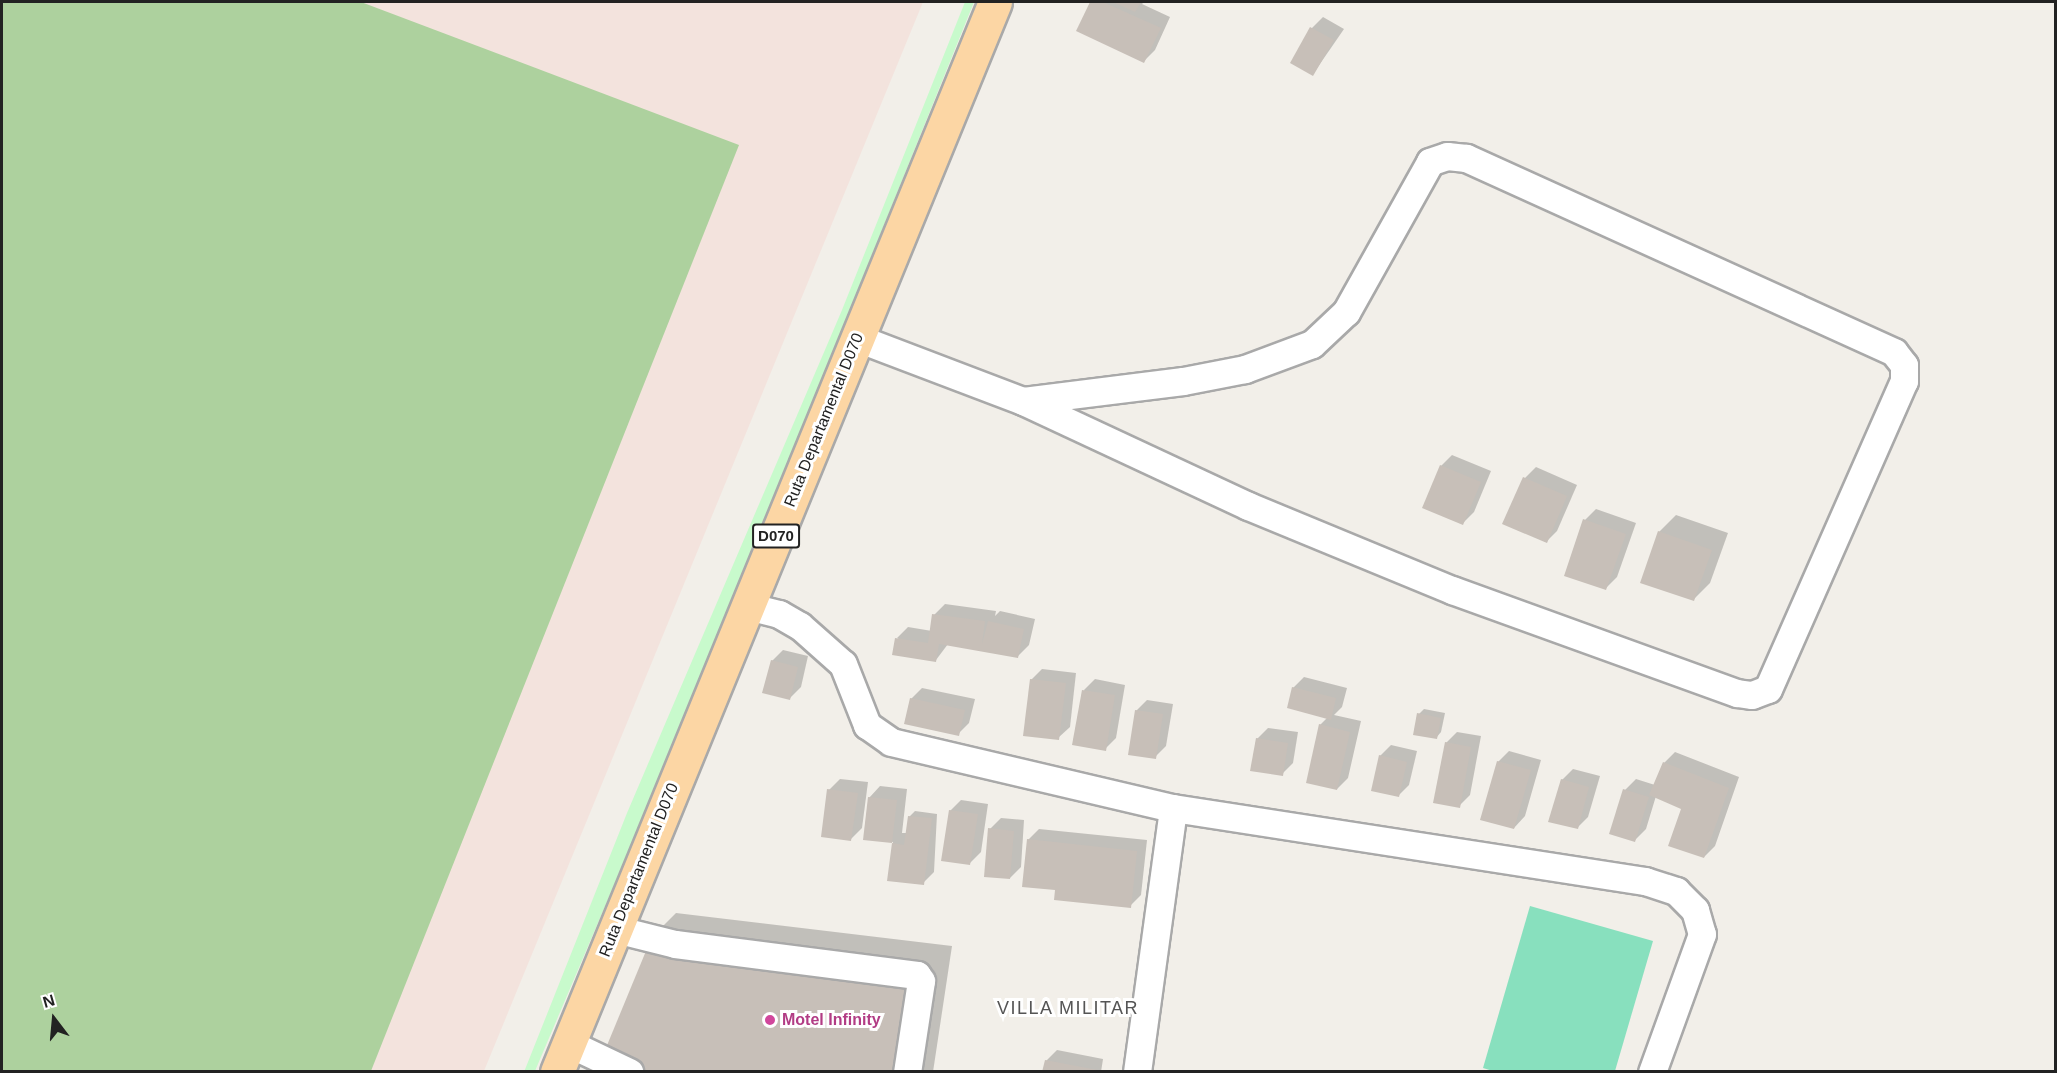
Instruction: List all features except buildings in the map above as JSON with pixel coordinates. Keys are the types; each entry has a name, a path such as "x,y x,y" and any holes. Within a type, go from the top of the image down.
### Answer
{"main road":[{"name":"Ruta Departamental D070","path":"562,1057 995,2"}],"street":[{"path":"857,338 1023,401 1248,506 1442,586 1737,693 1752,695 1768,689 1904,381 1904,365 1894,352 1466,158 1447,156 1430,162 1346,312 1304,348 1270,363 1183,381 1023,401"},
{"path":"747,606 779,614 800,626 843,664 867,725 891,741 1173,808 1645,881 1676,891 1695,910 1702,934 1652,1071"},
{"path":"1142,1070 1173,808"},
{"path":"615,929 675,944 916,975 921,981 907,1071"},
{"path":"562,1057 629,1071"}],"shaded area":[{"path":"2,2 923,2 484,1071 2,1072"}],"green space":[{"path":"2,2 361,2 739,145 371,1071 2,1071"},
{"path":"965,2 974,2 691,704 535,1071 524,1072 627,813 842,310"},
{"path":"1530,906 1653,941 1615,1071 1496,1072 1483,1068"}],"place":[{"name":"Motel Infinity","path":"770,1020"}],"district":[{"name":"VILLA MILITAR","path":"1068,1008"}]}
